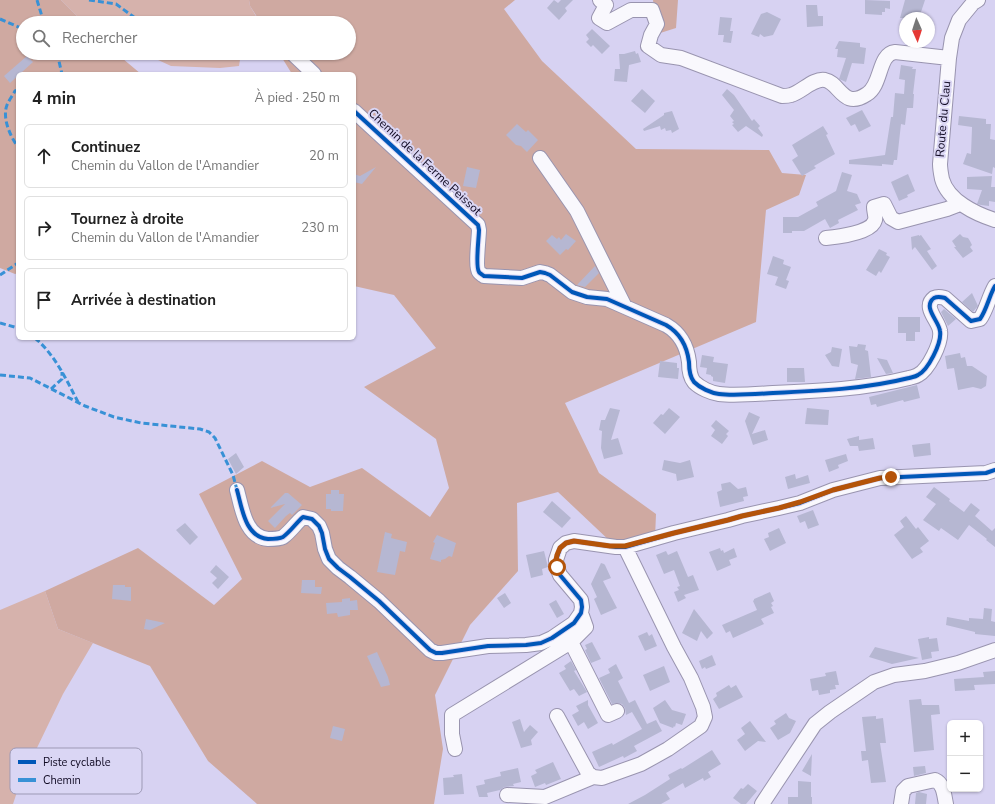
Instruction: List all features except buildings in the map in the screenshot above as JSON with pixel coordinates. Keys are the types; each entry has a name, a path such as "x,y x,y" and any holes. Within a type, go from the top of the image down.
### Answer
{"street":[{"path":"600,0 606,5 599,18 607,23 631,10 652,10 657,24 651,35 648,46 661,55 681,58 782,96 792,95 815,82 824,80 833,84 839,92 846,97 860,97 867,94 874,87 885,57 890,53 895,52 949,58"},
{"name":"Route du Clau","path":"973,1 959,20 952,38 940,164 942,181 950,194 960,204 981,215 995,220"},
{"path":"299,60 312,72"},
{"name":"Chemin de la Ferme Peissot","path":"356,113 478,225 477,264 478,272 480,274 484,276 522,278 540,272 545,272 572,292 587,297 607,299 666,325 674,330 684,343 693,382 702,388 718,394 800,392 867,386 918,375 926,368 932,358 940,338 940,331 930,308 931,301 935,297 941,296 971,320 980,319 984,314 990,295 995,286"},
{"path":"540,158 577,212 624,307"},
{"path":"826,238 852,234 870,228 875,220 874,208 884,204 890,218 898,222 960,204"},
{"path":"974,211 995,213"},
{"path":"237,490 246,524 252,531 264,538 282,538 303,517 312,519 319,526 329,559 338,568 380,601 430,650 436,653 442,653 488,646 541,643 552,638 574,623 581,613 581,600 560,575 556,560 560,548 566,543 574,541 610,546 625,546 779,508 833,490 880,478 986,473 995,470"},
{"path":"507,795 545,797 593,777 602,778 641,764 668,749 701,726 705,717 703,707 691,678 674,647 625,546"},
{"path":"455,749 452,734 452,715 571,642 586,627 581,613"},
{"path":"571,642 608,716 617,711"},
{"path":"762,804 815,724 874,682 894,675 925,671 958,663 995,650"},
{"path":"557,716 588,773 593,777"},
{"path":"901,804 903,791 908,786 935,780 940,782 942,785 946,804"}],"shaded area":[{"path":"0,0 61,0 77,16 16,16 16,60 124,60 139,72 16,72 16,274 0,268"},
{"path":"61,0 249,0 250,6 256,16 77,16"},
{"path":"249,0 515,0 504,9 542,61 636,149 769,150 782,173 806,175 799,195 766,210 756,322 565,403 599,473 656,514 655,538 613,544 558,492 517,503 518,571 470,625 435,695 443,749 434,804 257,804 208,761 150,666 58,629 45,591 138,548 214,605 242,579 199,494 262,461 310,487 362,468 430,517 449,488 436,439 364,387 436,348 394,295 356,286 356,72 291,72 283,60 356,60 356,16 256,16 250,6"},
{"path":"653,0 678,0 676,28 657,34"},
{"path":"158,60 240,60 239,66 220,68 171,66"},
{"path":"45,591 58,629 93,643 63,694 37,748 10,748 10,794 16,794 13,804 0,804 0,610"}],"marked path":[{"path":"37,0 42,16"},
{"path":"89,0 116,4 132,16"},
{"path":"0,19 16,26"},
{"path":"59,60 62,72"},
{"path":"16,91 8,103 5,116 12,138 16,144"},
{"path":"0,275 16,264"},
{"path":"0,323 16,327"},
{"path":"37,340 54,360 78,402"},
{"path":"51,389 62,379 62,372"},
{"path":"0,375 30,378 85,406 114,417 141,423 200,429 209,432 215,438 233,475 237,490"}],"cycle path":[{"path":"356,113 478,225 477,264 480,273 484,276 522,278 540,272 545,273 550,275 572,292 587,297 607,299 666,325 679,336 685,345 691,375 694,382 713,393 738,395 825,390 876,385 916,376 926,368 934,356 939,342 939,327 930,310 931,302 934,298 945,298 971,321 980,319 995,286"},
{"path":"237,490 243,513 249,527 260,537 268,539 281,538 303,517 312,519 319,526 322,533 325,549 329,559 379,601 430,650 436,653 442,653 488,646 541,643 552,638 574,623 581,613 581,600 560,575 556,560 560,548 566,543 574,541 625,547 674,533 800,503 833,490 880,478 986,473 995,470"}],"route":[{"path":"557,567 557,555 560,548 566,543 574,541 616,547 641,543 674,533 779,508 833,490 880,478 891,477"}]}
